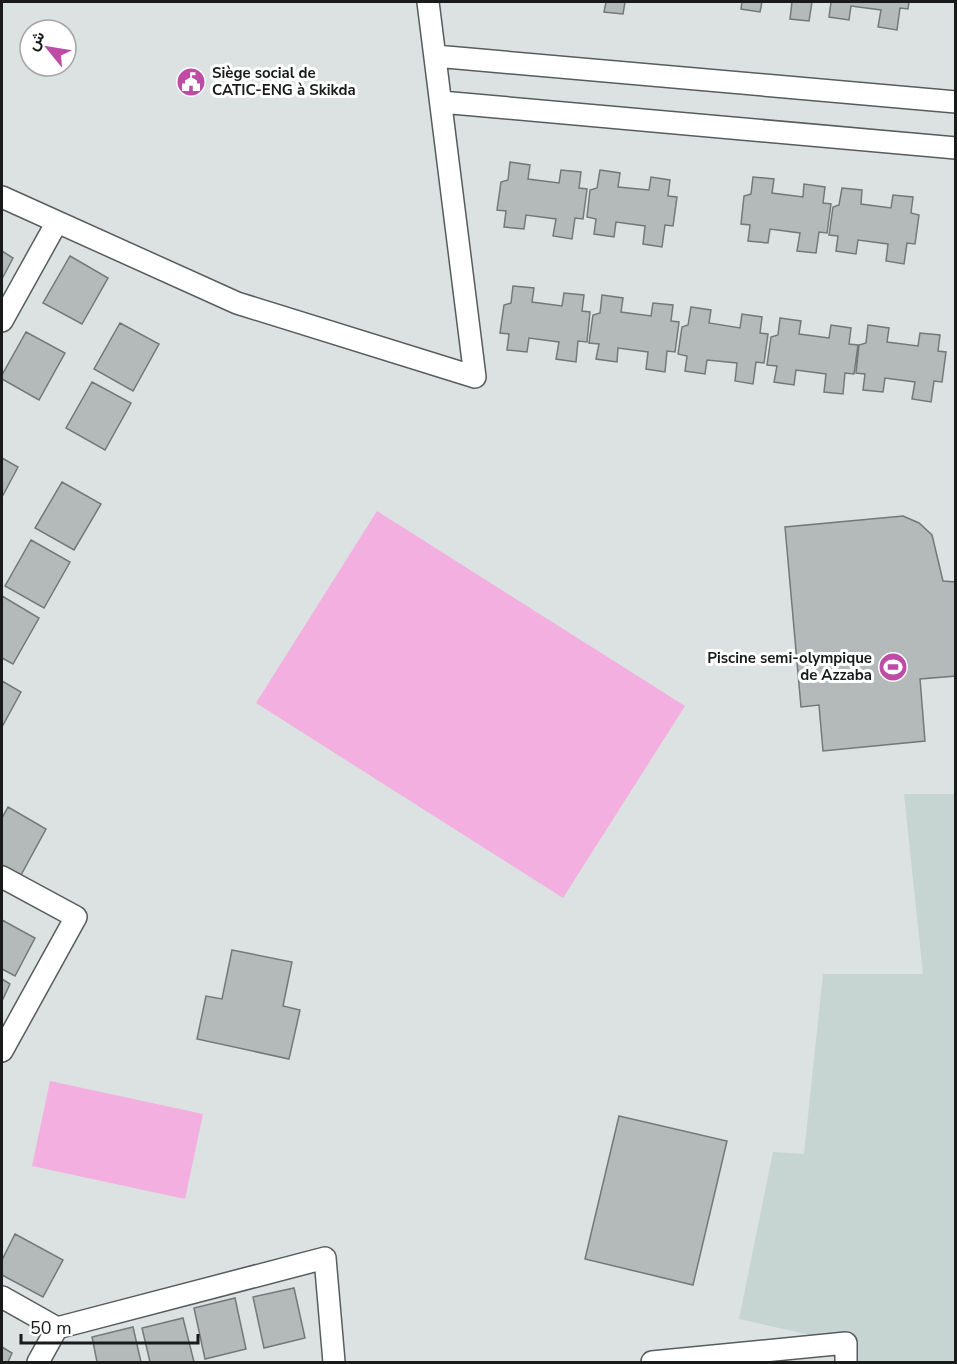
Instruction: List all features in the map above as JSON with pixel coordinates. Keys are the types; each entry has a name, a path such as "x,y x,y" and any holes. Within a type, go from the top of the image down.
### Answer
{"street":[{"path":"2,197 237,303 476,378 428,2"},
{"path":"435,56 956,102"},
{"path":"441,102 956,148"},
{"path":"2,321 57,222"},
{"path":"2,877 76,916 2,1051"},
{"path":"2,1298 57,1328 325,1258 334,1362"},
{"path":"38,1362 57,1328"},
{"path":"652,1362 846,1343 846,1362"}],"shaded area":[{"path":"377,511 685,706 563,898 256,703"},
{"path":"904,794 955,794 955,1362 846,1362 846,1343 739,1319 773,1152 804,1154 823,974 923,974"},
{"path":"50,1081 203,1114 185,1199 32,1166"}],"building":[{"path":"606,2 625,2 623,14 604,12"},
{"path":"742,2 762,2 760,12 741,9"},
{"path":"792,2 812,2 809,21 790,19"},
{"path":"831,2 909,2 908,9 900,8 897,30 878,27 881,10 851,6 849,20 829,17"},
{"path":"510,162 530,165 528,179 559,183 561,170 581,172 579,188 587,189 583,219 575,218 572,239 553,236 556,219 526,215 524,229 504,227 506,211 497,210 501,182 508,180"},
{"path":"600,170 620,173 618,187 649,190 651,177 670,180 668,196 677,197 673,226 665,225 662,247 643,244 645,226 616,222 614,237 594,234 596,219 587,217 590,190 597,188"},
{"path":"753,177 774,179 772,193 803,197 804,184 825,187 823,203 831,204 827,233 819,232 816,253 797,251 800,233 770,229 768,243 748,241 750,225 741,224 744,196 751,194"},
{"path":"842,188 862,190 861,204 891,208 893,195 913,197 911,213 919,215 915,244 907,243 904,264 886,261 888,244 858,240 856,254 836,251 838,236 829,235 833,207 839,205"},
{"path":"2,251 13,258 2,279"},
{"path":"70,256 108,278 82,324 43,303"},
{"path":"513,286 534,288 532,302 562,306 564,293 584,295 582,311 590,312 587,342 578,341 576,362 556,359 559,342 529,338 527,352 507,350 509,334 500,333 504,305 511,303"},
{"path":"602,295 623,298 621,312 651,316 653,303 673,305 671,321 679,322 675,352 667,351 665,372 646,369 648,352 618,348 617,362 596,359 599,344 589,343 593,315 600,313"},
{"path":"691,307 711,310 709,323 740,328 742,314 762,317 760,333 768,334 764,363 756,362 753,384 735,381 737,363 707,360 705,374 685,371 687,356 678,354 682,327 688,325"},
{"path":"780,318 801,321 799,334 829,338 831,325 851,328 849,344 858,345 854,374 845,373 843,394 824,392 826,374 796,370 794,385 774,382 777,366 767,365 771,337 778,335"},
{"path":"120,323 159,344 133,391 94,369"},
{"path":"868,325 889,328 887,342 918,346 920,333 940,335 938,351 946,352 942,382 934,381 931,402 912,399 915,382 885,378 883,392 863,390 865,374 856,373 859,345 866,343"},
{"path":"26,332 65,353 39,400 2,379 2,375"},
{"path":"92,382 131,403 105,450 66,428"},
{"path":"2,458 18,467 2,497"},
{"path":"62,482 101,504 74,550 35,528"},
{"path":"903,516 919,523 932,535 943,581 956,582 956,676 920,679 925,741 823,751 819,705 801,707 785,527"},
{"path":"31,540 70,562 44,608 5,586"},
{"path":"2,596 39,618 13,664 2,658"},
{"path":"2,681 21,692 2,727"},
{"path":"8,807 46,829 21,875 2,865 2,818"},
{"path":"2,920 35,938 15,976 2,969"},
{"path":"232,950 292,962 283,1006 300,1010 289,1059 197,1039 206,996 222,999"},
{"path":"2,979 10,984 2,1001"},
{"path":"619,1116 727,1141 693,1285 585,1259"},
{"path":"15,1234 63,1260 43,1297 2,1275 2,1260"},
{"path":"294,1288 305,1338 264,1348 253,1297"},
{"path":"235,1298 246,1349 205,1359 194,1308"},
{"path":"183,1318 194,1362 150,1362 142,1328"},
{"path":"133,1327 141,1362 97,1362 92,1337"},
{"path":"2,1347 12,1353 8,1362 2,1362"}],"place":[{"name":"Siège social de CATIC-ENG à Skikda","path":"191,82"},
{"name":"Piscine semi-olympique de Azzaba","path":"893,667"}]}
